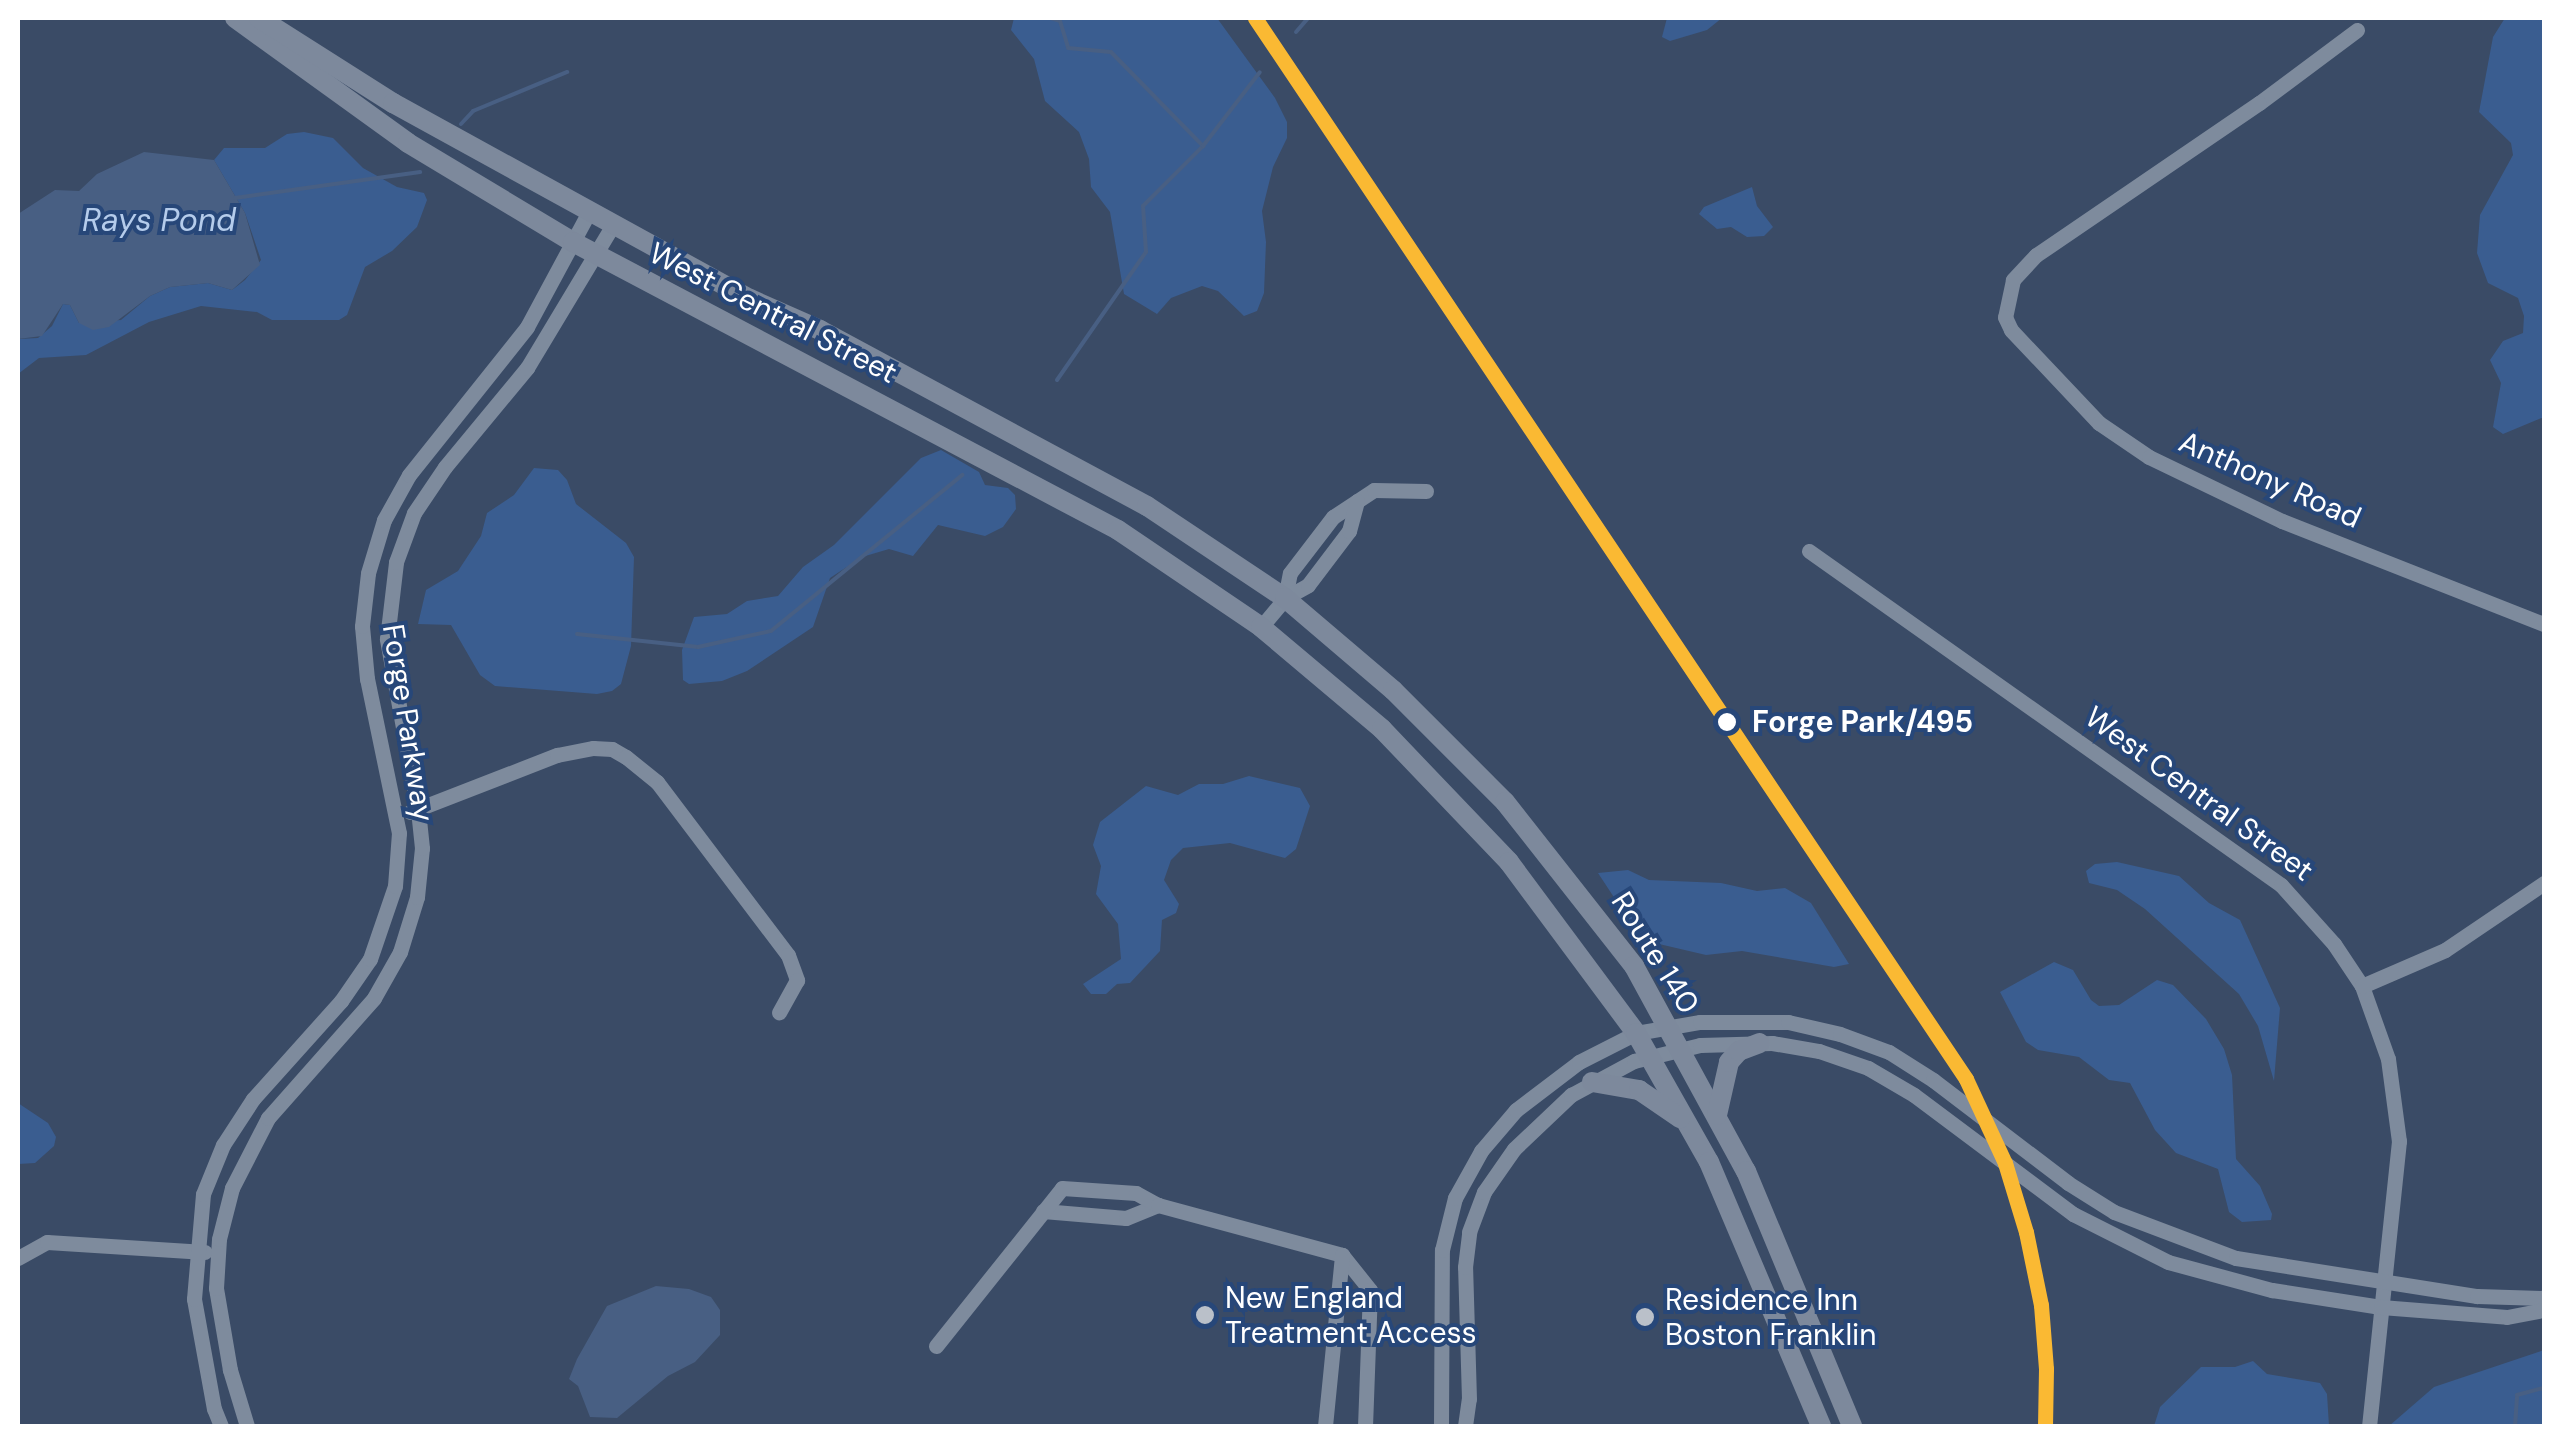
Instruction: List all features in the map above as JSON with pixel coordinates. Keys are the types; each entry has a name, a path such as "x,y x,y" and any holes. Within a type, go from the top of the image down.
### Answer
{"main road":[{"name":"West Central Street","path":"235,18 408,143 573,242 1118,530 1261,627"},
{"name":"West Central Street","path":"258,18 393,102 1130,497 1286,598"},
{"name":"Route 140","path":"1286,598 1393,690 1505,802 1604,924 1668,1026 1717,1115 1779,1245 1852,1426"},
{"name":"Route 140","path":"1261,627 1382,729 1456,803 1543,904 1636,1033 1692,1128 1754,1258 1822,1426"},
{"path":"1717,1115 1730,1062 1739,1052 1760,1043"},
{"path":"1592,1082 1639,1090 1692,1128"}],"street":[{"name":"Anthony Road","path":"2357,30 2259,103 2036,255 2013,280 2004,317 2018,339 2099,423 2149,457 2282,521 2544,624"},
{"name":"Forge Parkway","path":"221,1426 202,1352 194,1299 195,1252 204,1194 223,1145 253,1099 348,991 382,933 395,886 396,815 367,679 362,626 368,573 384,520 408,474 527,327 590,210"},
{"name":"Forge Parkway","path":"247,1426 216,1288 218,1254 232,1188 254,1140 286,1097 374,998 400,952 417,898 422,848 418,810 387,639 391,586 400,549 414,513 437,478 527,368 614,223"},
{"path":"1261,627 1286,598 1290,573 1334,517 1374,490 1426,490"},
{"name":"West Central Street","path":"1810,551 2281,885 2334,944 2362,986 2379,1024 2398,1114 2399,1142 2369,1426"},
{"path":"396,815 557,756 594,748 612,749 626,756 657,782 788,956 797,980 779,1012"},
{"path":"2362,986 2445,950 2544,883"},
{"path":"1441,1426 1442,1250 1466,1174 1497,1130 1536,1093 1579,1062 1636,1033 1668,1026 1775,1020 1840,1034 1912,1065 2068,1184 2114,1212 2236,1258 2477,1296 2544,1298"},
{"path":"1465,1426 1469,1400 1465,1266 1474,1215 1514,1149 1551,1111 1592,1082 1650,1056 1680,1048 1760,1043 1819,1051 1868,1068 1914,1095 2073,1214 2168,1262 2272,1290 2382,1307 2507,1317 2544,1310"},
{"path":"936,1346 1062,1188 1136,1193 1158,1205 1342,1255 1370,1290 1365,1426"},
{"path":"1044,1212 1126,1218 1158,1205"},
{"path":"18,1258 47,1242 218,1254"},
{"path":"1325,1426 1342,1255"}],"shaded area":[{"path":"1014,18 1217,18 1275,98 1287,122 1287,138 1273,167 1262,211 1266,242 1264,293 1257,311 1244,316 1218,291 1202,286 1171,298 1157,314 1124,294 1110,212 1091,187 1089,159 1079,132 1045,101 1034,59 1011,30"},
{"path":"1667,18 1722,18 1707,30 1670,41 1662,37"},
{"path":"2505,18 2544,18 2544,417 2503,434 2493,427 2501,383 2490,360 2503,341 2523,333 2524,316 2518,298 2488,283 2477,253 2480,215 2513,155 2511,143 2479,112 2493,37"},
{"path":"304,132 333,138 363,168 397,187 424,193 427,200 417,227 392,251 365,267 347,315 339,320 272,320 257,312 201,306 149,322 86,355 39,358 18,374 18,339 38,338 52,326 63,304 70,305 79,323 121,320 150,296 170,287 208,283 232,290 245,280 261,260 245,213 214,160 224,148 265,148 287,134"},
{"path":"1752,187 1757,206 1773,227 1764,236 1747,237 1731,227 1717,229 1699,214 1704,207"},
{"path":"941,450 979,472 985,485 1008,488 1015,495 1016,509 1003,527 985,536 938,525 913,556 889,549 862,557 830,578 813,627 747,671 722,681 689,684 683,680 682,650 694,617 727,614 747,601 778,596 803,567 834,545 921,458"},
{"path":"534,468 558,470 567,480 576,504 626,543 634,557 631,646 621,684 612,691 597,694 495,686 480,675 451,625 418,624 426,590 458,571 481,536 487,513 514,495"},
{"path":"1249,776 1300,788 1310,806 1296,849 1285,858 1230,843 1183,848 1171,860 1164,880 1179,904 1176,913 1162,920 1160,951 1130,983 1117,984 1106,994 1091,994 1083,984 1121,959 1118,924 1096,894 1101,866 1093,845 1100,822 1146,786 1178,795 1199,784 1223,784"},
{"path":"2117,862 2179,876 2209,903 2240,920 2280,1008 2274,1081 2258,1026 2239,994 2145,909 2117,890 2089,883 2086,871 2095,864"},
{"path":"1628,870 1649,880 1721,883 1757,891 1785,888 1811,903 1849,964 1834,967 1742,951 1706,955 1642,940 1598,873"},
{"path":"2054,962 2073,970 2099,1006 2119,1005 2157,980 2173,985 2206,1019 2224,1049 2232,1075 2236,1159 2260,1186 2271,1220 2242,1222 2229,1212 2218,1169 2176,1153 2155,1130 2130,1083 2109,1080 2079,1057 2038,1050 2026,1042 2000,992"},
{"path":"18,1103 48,1123 56,1137 54,1146 35,1163 18,1164"},
{"path":"2544,1350 2544,1426 2389,1426 2434,1387"},
{"path":"2253,1361 2267,1374 2320,1383 2327,1394 2329,1426 2154,1426 2160,1407 2201,1367 2235,1367"}],"water":[{"name":"Rays Pond","path":"144,152 214,160 245,213 260,265 232,290 208,283 170,287 150,296 109,327 93,330 79,323 70,305 63,304 42,336 18,339 18,214 55,190 79,191 97,174"},
{"path":"656,1286 689,1289 711,1297 720,1310 720,1335 695,1362 668,1376 617,1418 590,1417 578,1386 569,1379 577,1359 607,1306"}],"waterway":[{"path":"1051,18 1060,21 1068,48 1111,52 1203,146"},
{"path":"1296,32 1308,18"},
{"path":"461,124 473,111 567,72"},
{"path":"1057,380 1146,252 1143,206 1203,146 1260,72"},
{"path":"235,198 420,172"},
{"path":"577,634 698,647 771,631 962,475"},
{"path":"2515,1426 2517,1395 2544,1388"}],"railway":[{"path":"1255,18 1627,573"}],"transit line":[{"path":"1255,18 1966,1079 2005,1163 2026,1232 2041,1305 2045,1426"}],"place":[{"name":"Forge Park/495","path":"1727,722"},
{"name":"New England Treatment Access","path":"1205,1315"},
{"name":"Residence Inn Boston Franklin","path":"1645,1317"}]}
